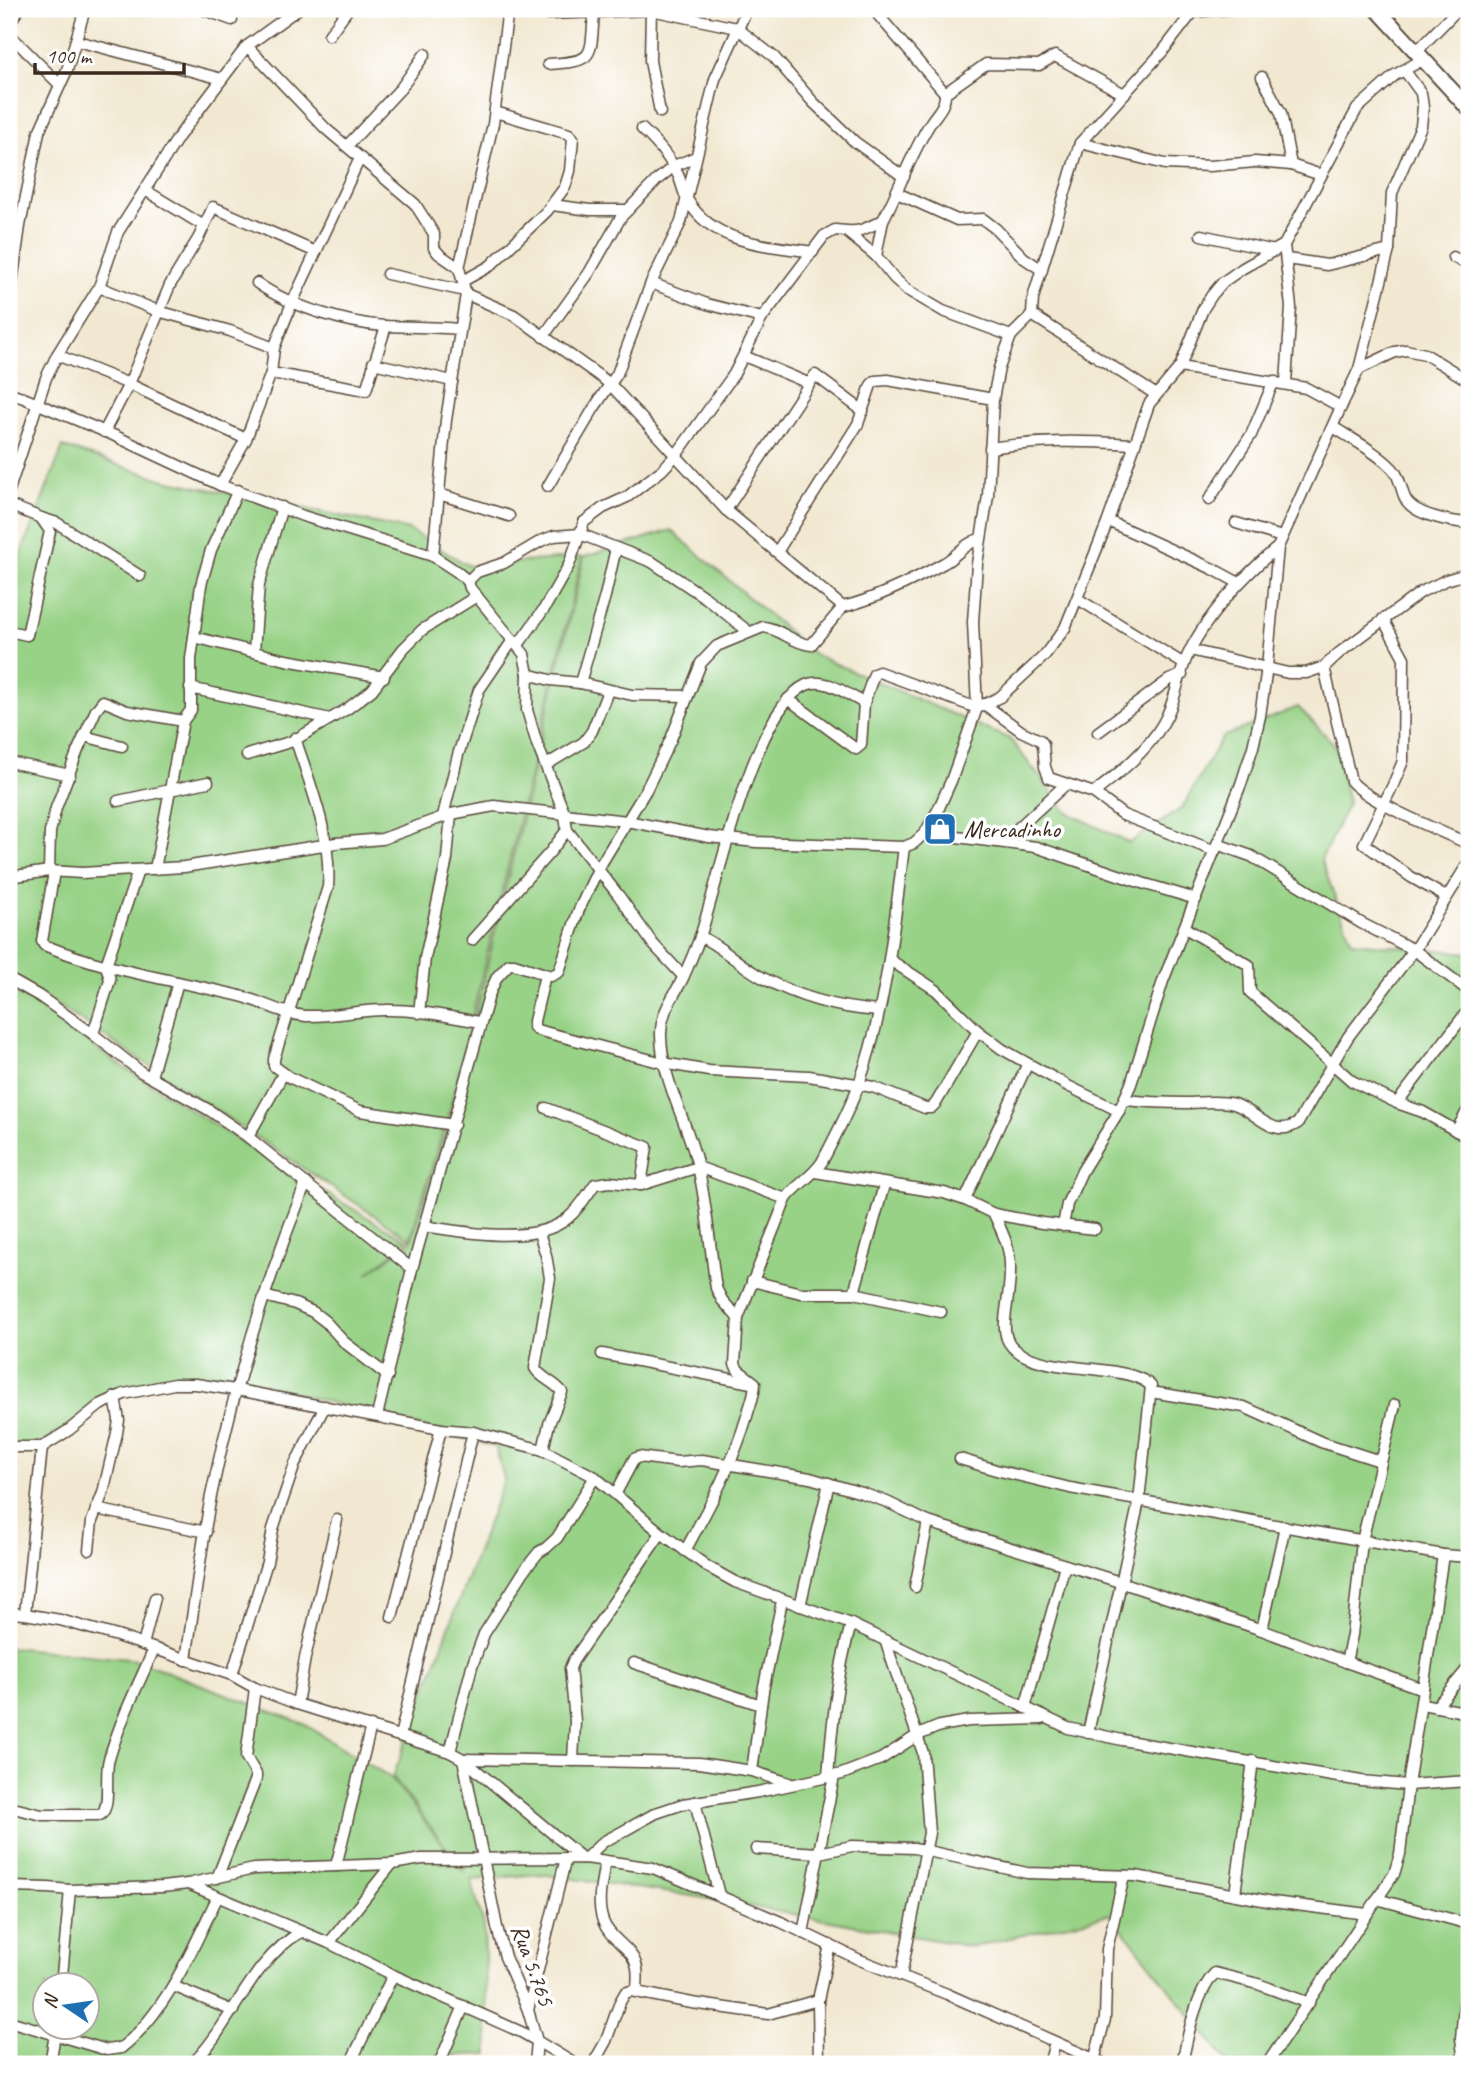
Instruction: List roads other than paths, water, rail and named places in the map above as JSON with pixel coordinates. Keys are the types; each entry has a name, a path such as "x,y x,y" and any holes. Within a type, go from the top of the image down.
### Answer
{"main road":[{"path":"1377,9 1469,109"}],"street":[{"path":"9,23 19,9"},
{"path":"9,304 20,226 39,132 77,40 85,9"},
{"path":"202,9 232,20"},
{"path":"9,490 36,405 57,355 99,286 118,232 179,136 247,46 298,9"},
{"path":"329,35 348,9"},
{"path":"433,556 465,288 459,268 495,112 508,9 549,14 651,9 737,28 774,57 813,102 845,133 904,177"},
{"path":"651,9 650,61 660,112"},
{"path":"548,486 622,363 651,283 681,222 715,79 747,9"},
{"path":"873,9 945,93 941,109 920,142 883,220 876,256"},
{"path":"1150,9 1232,9"},
{"path":"980,706 1000,696 1044,656 1065,628 1108,521 1149,404 1180,367 1203,309 1212,295 1223,282 1279,248 1357,109 1395,75 1405,71 1458,9"},
{"path":"9,877 52,872 138,871 184,867 382,839 447,815 494,806 627,821 728,839 904,847 915,843 925,833 951,781 980,706 973,622 980,539 988,496 993,399 999,368 1011,336 1032,315 1033,298 1080,143 1163,51 1191,10"},
{"path":"548,64 578,62 587,57 594,13"},
{"path":"9,34 60,85"},
{"path":"77,40 222,79"},
{"path":"247,46 326,129 415,204 435,234 434,248 459,268"},
{"path":"347,146 401,88 425,54"},
{"path":"945,93 986,64 1039,65 1055,56 1124,94"},
{"path":"1063,1226 1067,1204 1082,1171 1124,1100 1163,981 1253,747 1267,667 1280,542 1359,369 1389,250 1392,193 1421,126 1421,93 1405,71"},
{"path":"1262,77 1281,113 1291,165"},
{"path":"465,288 507,251 552,205 565,187 570,171 573,138 559,130 495,112"},
{"path":"642,129 674,166 688,201 716,229 727,236 813,252"},
{"path":"1080,143 1165,164 1210,166 1255,162 1291,165 1321,175"},
{"path":"543,337 589,273 628,210 674,166 696,157"},
{"path":"220,485 246,439 271,373 274,348 292,303 360,158"},
{"path":"145,190 204,226"},
{"path":"897,193 957,220 983,219 1024,258 1042,270"},
{"path":"552,205 590,210 628,210"},
{"path":"104,432 129,384 158,311 213,207 316,252"},
{"path":"419,1013 425,958 447,859 447,815 458,755 479,690 551,598 569,565 584,522 603,508 627,497 662,470 677,454 744,356 762,317 830,231 848,233 883,220"},
{"path":"848,233 876,256 907,290 943,311 1011,336"},
{"path":"1201,235 1279,248 1287,259 1291,307 1286,383"},
{"path":"1287,259 1327,265 1389,250"},
{"path":"1453,257 1469,265"},
{"path":"387,274 465,288 514,316 610,383 726,510 843,607"},
{"path":"257,283 292,303 353,321 386,326 426,326 460,330"},
{"path":"651,283 707,304 762,317"},
{"path":"99,286 158,311 230,331 274,348"},
{"path":"1032,315 1155,394"},
{"path":"271,373 366,390 386,326"},
{"path":"1359,369 1395,352 1406,350 1434,359 1469,381"},
{"path":"57,355 129,384 246,439"},
{"path":"744,356 808,383"},
{"path":"373,363 452,381"},
{"path":"1180,367 1286,383 1306,388 1340,407"},
{"path":"726,510 815,374 863,411"},
{"path":"777,552 858,424 871,385 880,380 993,399"},
{"path":"1209,500 1251,435 1273,382"},
{"path":"9,392 220,485 303,516 433,556 456,571 468,582 515,643 526,662 527,710 537,744 565,815 567,830 653,944 683,976"},
{"path":"1333,427 1379,456 1394,470 1412,508 1449,522 1469,523"},
{"path":"990,448 1066,440 1133,444"},
{"path":"155,869 183,721 191,710 194,637 201,585 211,550 238,490"},
{"path":"439,494 509,516"},
{"path":"9,505 41,518 140,576"},
{"path":"254,651 259,585 282,507"},
{"path":"1108,521 1239,583"},
{"path":"1236,523 1280,542"},
{"path":"9,631 27,635 54,527"},
{"path":"468,582 477,572 504,563 547,538 580,534 652,562 749,632"},
{"path":"377,1416 412,1269 489,995 505,967 514,964 545,975 556,976 559,972 578,912 598,869 657,767 701,663 717,646 763,627 770,627 799,644 811,645 843,607 924,574 948,562 980,539"},
{"path":"1094,793 1145,748 1161,727 1173,704 1190,650 1239,583 1280,542"},
{"path":"580,683 616,548"},
{"path":"1190,650 1288,673 1306,673 1324,667 1421,592 1469,573"},
{"path":"247,755 293,741 372,690 403,649 422,630 477,596"},
{"path":"1078,599 1183,670"},
{"path":"1383,619 1404,658 1406,668 1403,761 1364,841 1365,846 1446,897"},
{"path":"194,637 286,660 384,677"},
{"path":"1324,667 1351,781 1357,788 1384,803 1469,844"},
{"path":"1098,732 1183,670"},
{"path":"788,699 856,749 861,745 864,704 874,674 879,672 980,706 1040,740 1044,748 1046,775 1065,785 1094,793 1123,815 1216,847 1251,856 1361,923 1413,950 1469,991"},
{"path":"528,674 608,691 687,696"},
{"path":"737,1318 716,1288 698,1167 683,1114 663,1063 661,1020 700,936 736,809 779,710 808,683 817,682 832,686 864,704"},
{"path":"190,688 330,719"},
{"path":"546,765 584,742 592,731 608,691"},
{"path":"183,721 127,711 103,701 96,710 50,832 52,872 43,944 106,965 244,997 278,1012 334,1015 387,1010 480,1022"},
{"path":"84,736 122,746"},
{"path":"295,738 316,805 325,845 329,871 328,887 274,1066 283,1074 360,1111 454,1125"},
{"path":"9,762 70,775"},
{"path":"118,802 208,782"},
{"path":"1003,841 1065,785"},
{"path":"472,940 567,830"},
{"path":"925,833 1003,841 1052,851 1196,899"},
{"path":"755,1384 738,1370 735,1364 737,1318 786,1199 792,1190 815,1172 859,1085 890,960 904,847"},
{"path":"1124,1100 1235,1104 1268,1125 1282,1129 1298,1123 1348,1037 1413,950 1469,862"},
{"path":"93,1034 110,980 106,965 138,871"},
{"path":"1185,928 1249,965 1250,992 1352,1081 1397,1103 1423,1112 1469,1138"},
{"path":"700,936 719,946 764,979 831,1004 878,1011"},
{"path":"890,960 936,990 991,1042 1027,1065 1119,1111"},
{"path":"545,975 534,1027 544,1032 709,1072 809,1076 873,1087 925,1108 931,1108 978,1031"},
{"path":"9,979 39,996 151,1077 209,1110 248,1137 412,1269"},
{"path":"151,1077 178,982"},
{"path":"1397,1103 1469,1009"},
{"path":"965,1200 1027,1065"},
{"path":"248,1137 283,1074"},
{"path":"546,1108 647,1147 641,1185"},
{"path":"1456,1131 1469,1108"},
{"path":"424,1226 469,1233 539,1233 567,1220 595,1184 610,1182 641,1185 698,1167 786,1199"},
{"path":"815,1172 944,1193 993,1214 1094,1229"},
{"path":"186,1660 211,1496 237,1390 264,1296 306,1183"},
{"path":"854,1293 884,1185"},
{"path":"993,1214 1008,1249 1010,1265 1003,1326 1006,1339 1013,1348 1024,1356 1054,1364 1138,1378 1151,1386 1139,1501 1088,1733"},
{"path":"539,1233 550,1278 535,1368 562,1392 549,1423 543,1450"},
{"path":"752,1281 801,1293 854,1293 941,1312"},
{"path":"264,1296 313,1312 344,1342 388,1376"},
{"path":"602,1354 755,1384"},
{"path":"9,1447 42,1447 100,1405 116,1397 174,1384 237,1390 441,1429 472,1432 543,1450 595,1477 660,1533 709,1567 735,1581 851,1625 1046,1719 1088,1733 1361,1782 1408,1785 1469,1781"},
{"path":"685,1551 729,1466 742,1434 755,1384"},
{"path":"1151,1392 1244,1407 1321,1442 1380,1461"},
{"path":"89,1550 96,1509 103,1493 117,1433 119,1420 116,1397"},
{"path":"1346,1662 1352,1635 1362,1541 1395,1405"},
{"path":"232,1675 267,1562 273,1529 295,1464 325,1406"},
{"path":"392,1617 441,1429"},
{"path":"400,1736 472,1432"},
{"path":"25,1614 42,1447"},
{"path":"616,1493 636,1457 678,1462 702,1460 829,1483 887,1502 928,1522 1123,1583 1423,1689"},
{"path":"960,1459 1049,1483 1139,1501 1443,1555 1469,1557"},
{"path":"450,1752 472,1666 484,1634 538,1552 557,1538 595,1477"},
{"path":"800,1606 829,1483"},
{"path":"96,1509 206,1532"},
{"path":"297,1704 337,1520"},
{"path":"915,1587 928,1522"},
{"path":"1262,1630 1285,1526"},
{"path":"573,1761 575,1721 570,1668 660,1533"},
{"path":"1266,2064 1394,1874 1400,1854 1443,1555"},
{"path":"1025,1708 1065,1565"},
{"path":"143,1645 155,1598"},
{"path":"751,1771 782,1601"},
{"path":"9,1613 60,1620 143,1645 232,1675 255,1688 297,1704 450,1752 463,1759 584,1858"},
{"path":"803,1933 831,1776 836,1693 843,1650 851,1625"},
{"path":"886,1643 918,1735 927,1785 927,1851 901,1976"},
{"path":"9,1807 42,1815 100,1815 105,1812 108,1759 154,1649"},
{"path":"634,1663 761,1705"},
{"path":"1436,1707 1469,1667"},
{"path":"217,1878 256,1779 246,1757 255,1688"},
{"path":"1422,1704 1469,1713"},
{"path":"584,1858 603,1842 656,1813 695,1802 831,1776 881,1759 918,1735 940,1726 969,1721 1046,1719"},
{"path":"336,1866 371,1726"},
{"path":"463,1759 699,1763 751,1771 790,1784"},
{"name":"Rua 5.765","path":"463,1759 505,1957 528,2010 537,2041 575,2064"},
{"path":"1235,1894 1253,1761"},
{"path":"695,1802 719,1895"},
{"path":"756,1849 819,1853 871,1846 927,1851 1027,1873 1151,1878 1367,1914"},
{"path":"528,2010 566,1858"},
{"path":"9,1887 106,1890 188,1884 254,1869 392,1864 422,1859 584,1858 653,1868 971,2004 1100,2063 1105,2018 1107,1949 1124,1876"},
{"path":"605,1862 600,1897 601,1913 608,1931 632,1955 636,1964 637,1991"},
{"path":"330,1943 392,1864"},
{"path":"188,1884 330,1943 537,2041 535,2064"},
{"path":"62,1972 70,1890"},
{"path":"84,2042 107,2050 121,2048 156,2010 173,1986 217,1898"},
{"path":"1377,1899 1469,1924"},
{"path":"192,2064 206,2050 262,1966 301,1932"},
{"path":"819,2064 818,2000 830,1945"},
{"path":"1466,2062 1461,2038 1469,1951"},
{"path":"1182,2064 1201,1997 1215,1973 1258,1984 1309,2003"},
{"path":"350,2064 393,1975"},
{"path":"173,1986 233,2011"},
{"path":"593,2064 606,2041 625,1993 637,1991 692,2003 768,2014 818,2000"},
{"path":"442,2064 464,2006"},
{"path":"9,2021 32,2026"},
{"path":"50,2064 53,2042"},
{"path":"1049,2064 1055,2043"}],"place":[{"name":"Mercadinho","path":"940,829"}]}
